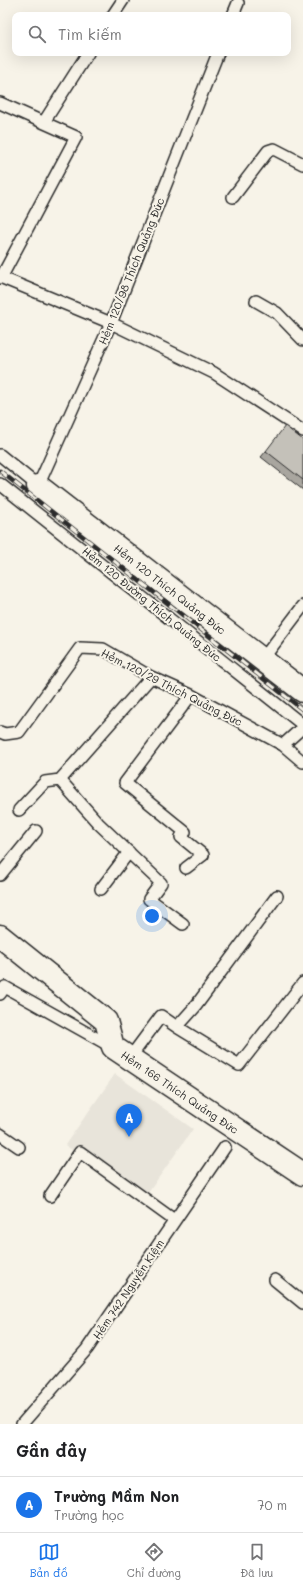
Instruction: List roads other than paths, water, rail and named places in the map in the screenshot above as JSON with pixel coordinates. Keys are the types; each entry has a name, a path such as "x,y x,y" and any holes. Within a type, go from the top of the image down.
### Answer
{"street":[{"name":"Hẻm 120 Thích Quảng Đức","path":"38,486 303,692"},
{"name":"Hẻm 166 Thích Quảng Đức","path":"0,936 106,1021 121,1053 303,1174"}],"lane":[{"path":"115,12 122,0"},
{"path":"234,12 238,3"},
{"path":"44,122 86,56"},
{"name":"Hẻm 120/98 Thích Quảng Đức","path":"38,486 111,323 217,56"},
{"path":"0,103 76,137 0,277 111,323 214,373 303,431"},
{"path":"233,197 268,151 274,148 303,164"},
{"path":"256,301 277,313 303,340"},
{"path":"0,455 38,486"},
{"name":"Hẻm 120 Đường Thích Quảng Đức","path":"0,484 303,726"},
{"path":"262,660 303,606"},
{"name":"Hẻm 120/29 Thích Quảng Đức","path":"0,732 5,734 19,732 80,648 103,648 151,677 191,695 283,745 303,762"},
{"path":"19,810 45,782 60,780 151,677"},
{"path":"186,868 204,855 181,837 184,832 125,783 191,695"},
{"path":"283,745 303,726"},
{"path":"60,780 98,823 161,882 149,899 183,924"},
{"path":"0,875 36,831"},
{"path":"101,889 129,852"},
{"path":"178,1027 195,1007 277,896"},
{"path":"0,994 5,987 121,1053 161,1016 239,1065 303,982"},
{"path":"0,1134 19,1147"},
{"name":"Hẻm 742 Nguyễn Kiệm","path":"22,1424 87,1349 225,1147"},
{"path":"50,1196 80,1152 174,1220"},
{"path":"275,1280 303,1303"}],"railway":[{"path":"0,471 303,710"}],"place":[{"name":"Trường Mầm Non","path":"129,1137"}]}
